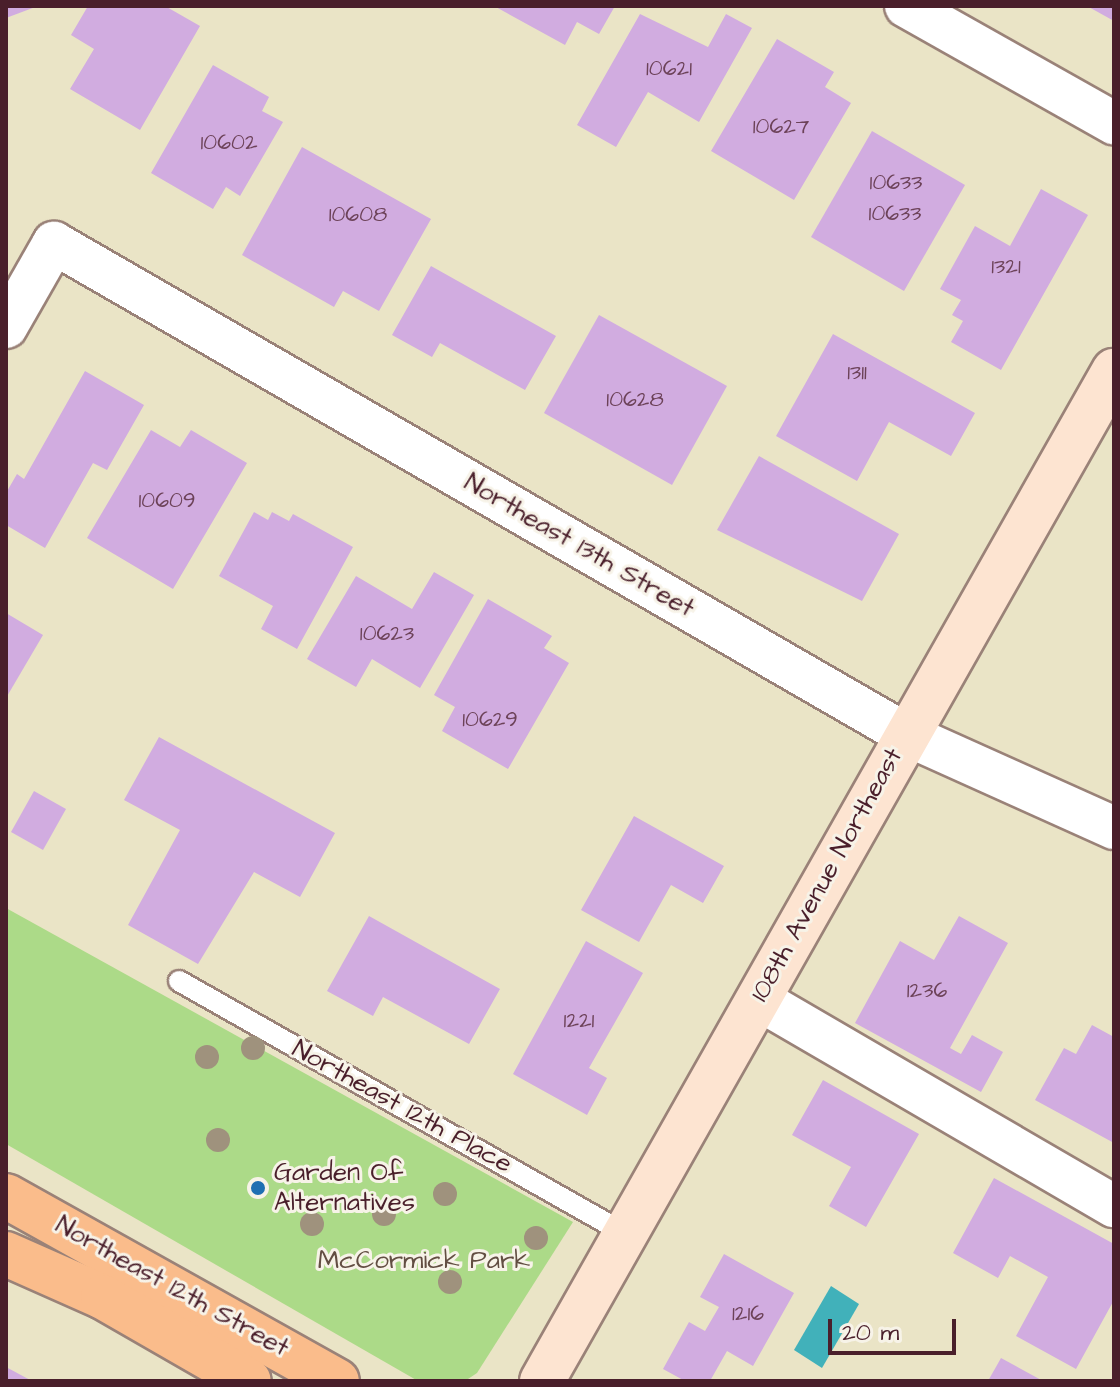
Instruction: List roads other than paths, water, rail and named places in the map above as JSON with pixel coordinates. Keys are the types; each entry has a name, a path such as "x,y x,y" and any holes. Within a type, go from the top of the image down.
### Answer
{"main road":[{"name":"108th Avenue Northeast","path":"542,1381 905,734 1110,389"},
{"name":"Northeast 12th Street","path":"6,1196 337,1381"},
{"name":"Northeast 12th Street","path":"6,1254 103,1297 249,1381"}],"street":[{"path":"906,6 1114,123"},
{"name":"Northeast 13th Street","path":"6,327 54,243 905,734 1114,828"},
{"path":"758,999 1114,1206"}],"lane":[{"name":"Northeast 12th Place","path":"179,981 624,1233"}],"water":[{"path":"831,1286 859,1304 822,1368 794,1350"}],"place":[{"name":"Garden Of Alternatives","path":"258,1188"}],"park label":[{"name":"McCormick Park","path":"424,1261"}]}
